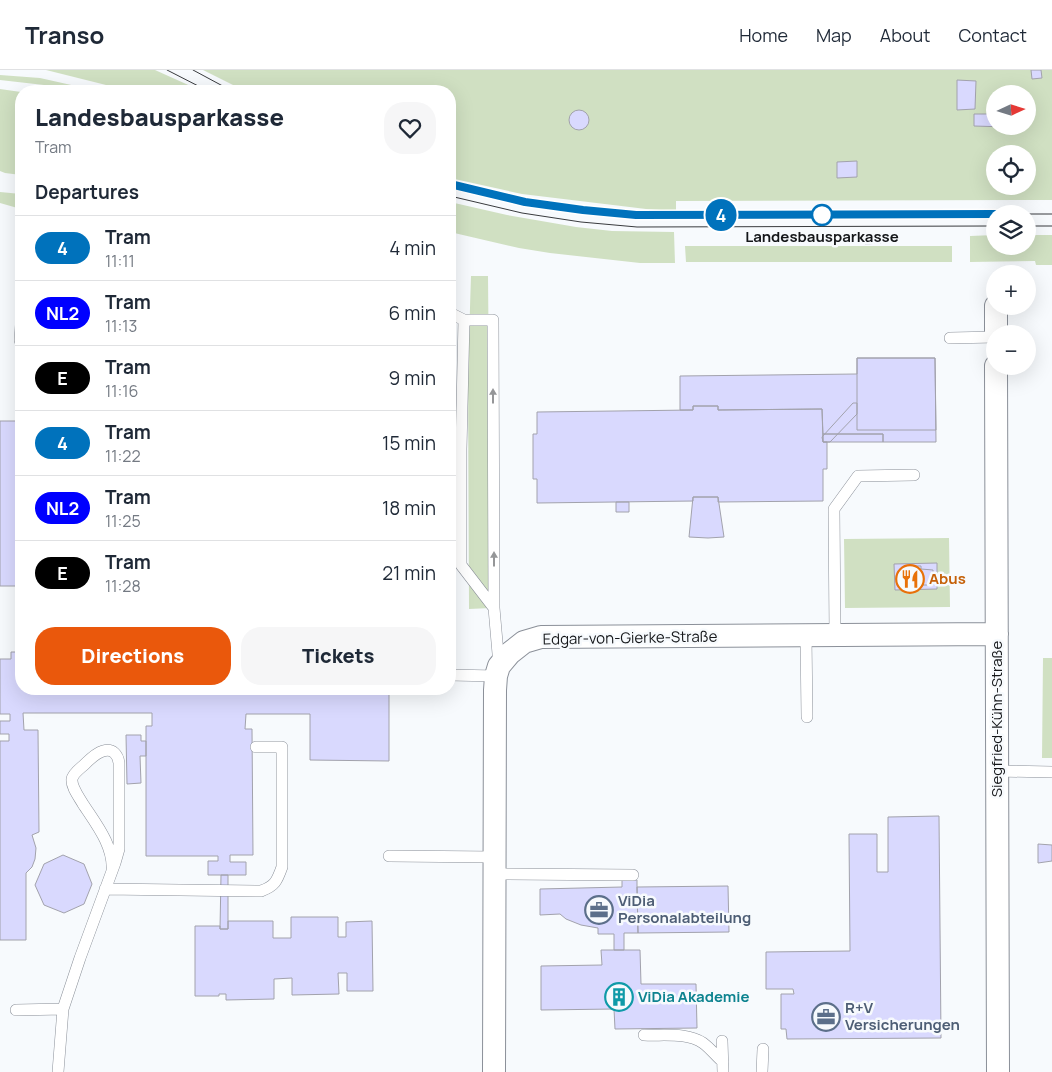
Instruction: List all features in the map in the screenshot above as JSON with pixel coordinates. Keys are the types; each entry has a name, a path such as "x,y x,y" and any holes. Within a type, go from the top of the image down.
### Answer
{"street":[{"name":"Siegfried-Kühn-Straße","path":"996,375 998,1072"},
{"name":"Edgar-von-Gierke-Straße","path":"498,671 510,653 524,642 541,637 997,634"},
{"path":"494,1072 494,866 498,671"}],"lane":[{"path":"456,316 464,320 493,320 494,608 498,671 456,674"},
{"path":"464,320 461,565 494,608"},
{"path":"950,338 986,336"},
{"path":"836,635 834,509 858,476 914,475"},
{"path":"806,636 807,717"},
{"path":"105,889 261,890 271,887 278,879 282,867 282,747 256,747"},
{"path":"58,1072 62,1009 115,863 119,849 120,763 118,756 108,750 96,754 72,779 78,796 106,842 113,861 112,870"},
{"path":"997,772 1052,772"},
{"path":"389,856 494,866 633,875"},
{"path":"16,1010 62,1009"},
{"path":"644,1036 686,1036 697,1039 706,1044 723,1067"},
{"path":"722,1041 723,1067"},
{"path":"762,1072 763,1049"}],"green space":[{"path":"46,70 155,70 188,85 106,85"},
{"path":"203,70 1052,70 1052,200 676,201 676,211 522,194 456,179 456,85 233,85"},
{"path":"0,75 40,78 71,85 44,85 0,80"},
{"path":"0,89 15,91 15,174 0,171"},
{"path":"0,192 15,193 15,207 0,203"},
{"path":"456,203 507,215 576,227 612,231 674,232 675,263 640,263 519,248 456,233"},
{"path":"986,235 986,255 1036,255 1036,235 1052,235 1052,265 1036,265 1035,261 970,262 970,236"},
{"path":"685,246 952,246 952,262 686,262"},
{"path":"471,276 488,276 491,608 469,609 468,371"},
{"path":"949,538 950,607 845,608 844,539"},
{"path":"1043,658 1052,658 1052,758 1042,758"}],"building":[{"path":"1031,70 1041,70 1042,78 1032,79"},
{"path":"957,80 976,81 975,109 957,110"},
{"path":"579,110 586,113 589,120 586,127 579,130 572,127 569,120 572,113"},
{"path":"974,114 986,114 986,126 974,126"},
{"path":"857,161 857,177 837,178 837,162"},
{"path":"865,239 881,239 881,243 865,244"},
{"path":"857,358 935,358 936,430 857,430"},
{"path":"857,358 935,358 936,442 883,442 883,434 823,434 822,409 718,410 718,406 693,406 693,410 680,410 680,376 857,374"},
{"path":"853,403 857,403 857,414 830,442 823,442 822,437"},
{"path":"693,406 718,406 718,410 822,409 823,442 827,442 827,469 823,469 823,501 718,502 718,497 693,497 693,501 537,503 537,479 533,479 533,434 537,434 537,412 693,410"},
{"path":"0,421 15,421 15,586 0,586"},
{"path":"823,434 883,434 883,442 823,442"},
{"path":"693,497 718,497 724,537 689,537"},
{"path":"616,502 629,502 629,512 616,512"},
{"path":"937,563 937,589 895,590 894,564"},
{"path":"913,566 921,566 921,569 933,570 933,585 913,585"},
{"path":"11,652 15,652 15,695 389,695 389,761 310,760 310,714 246,714 245,729 252,729 253,855 230,855 230,862 246,862 246,875 208,875 208,861 218,861 218,856 146,856 146,726 152,726 152,713 23,713 24,730 38,730 39,832 32,835 36,848 35,859 32,867 26,873 26,940 0,940 0,741 9,741 9,734 0,734 0,721 10,721 10,714 0,714 0,659 11,659"},
{"path":"126,735 141,735 141,741 146,741 146,756 140,756 141,783 127,784"},
{"path":"939,816 941,1038 787,1039 786,1029 781,1029 781,994 794,994 793,989 766,989 766,952 850,951 849,834 877,834 877,872 888,872 888,817"},
{"path":"1038,844 1052,845 1052,861 1038,863"},
{"path":"63,855 84,864 92,884 84,904 64,913 44,905 35,885 44,864"},
{"path":"221,875 228,875 228,929 220,929"},
{"path":"622,880 637,880 638,933 624,933 624,950 614,950 614,934 598,934 598,928 581,925 566,919 560,914 540,915 540,889 622,887"},
{"path":"728,886 729,932 638,933 637,887"},
{"path":"291,917 338,917 338,937 346,937 346,922 372,921 373,991 347,991 347,973 338,973 339,994 292,995 292,978 274,979 274,999 226,1000 226,994 219,994 219,996 195,996 195,926 220,926 220,929 228,929 228,921 273,921 273,938 291,938"},
{"name":"ViDia Akademie","path":"601,950 640,950 641,984 696,984 697,1028 615,1029 614,1009 541,1010 541,966 602,965"}],"tram line":[{"path":"167,70 196,85"},
{"path":"193,70 221,85"},
{"path":"456,185 525,201 583,210 636,215 986,214"},
{"name":"4","path":"456,186 525,202 636,215 986,214"},
{"path":"456,197 522,213 581,222 637,227 986,226"},
{"path":"1036,214 1052,214"},
{"path":"1036,226 1052,226"}],"place":[{"name":"Landesbausparkasse","path":"822,215"},
{"name":"Abus","path":"910,579"},
{"name":"ViDia Personalabteilung","path":"599,910"},
{"name":"ViDia Akademie","path":"619,997"},
{"name":"R+V Versicherungen","path":"826,1017"}]}
